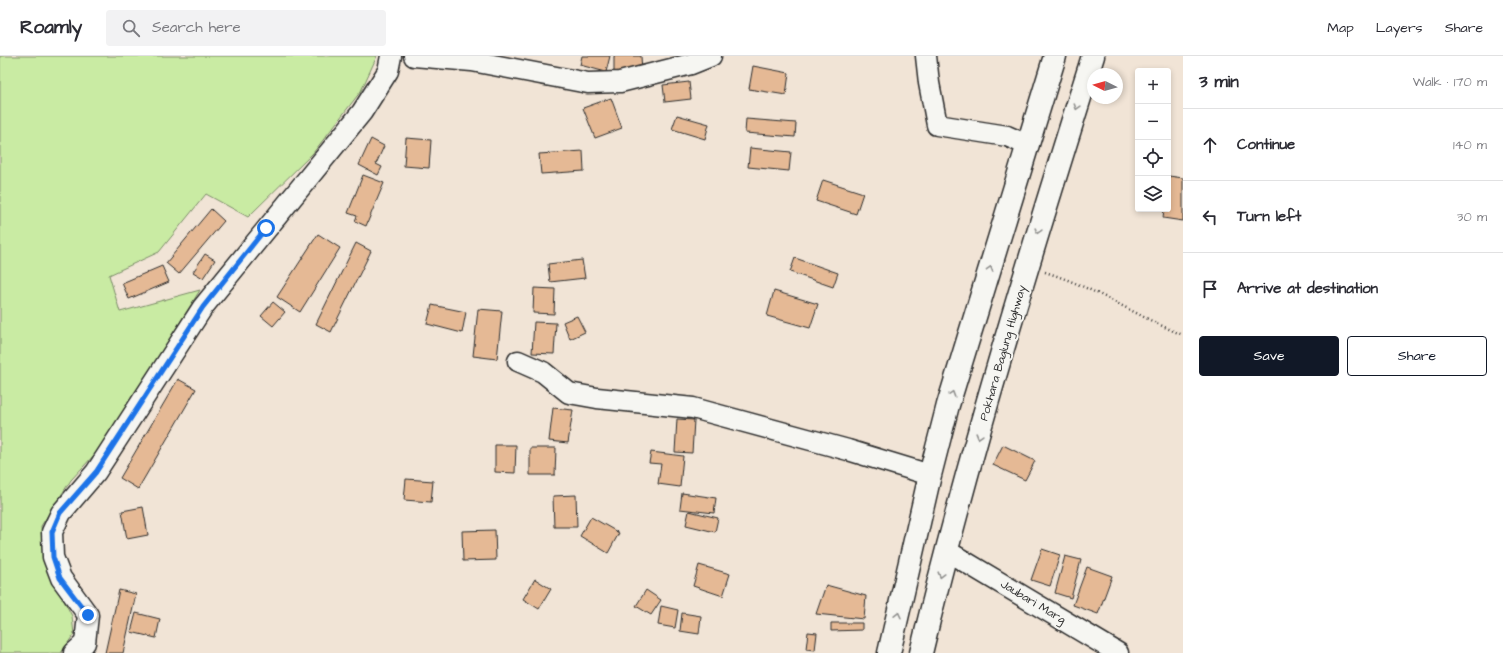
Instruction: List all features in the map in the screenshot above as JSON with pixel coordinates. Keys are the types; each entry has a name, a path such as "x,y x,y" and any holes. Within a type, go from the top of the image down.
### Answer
{"highway":[{"path":"889,653 930,475 951,397 1055,56"},
{"name":"Pokhara Baglung Highway","path":"921,653 947,550 1028,267 1093,56"}],"street":[{"path":"74,653 85,643 88,615 60,578 53,557 52,532 60,513 96,472 203,307 362,112 388,71 391,56"},
{"path":"414,56 472,61 588,83 620,82 691,64 711,56"},
{"path":"926,56 929,83 937,125 1008,136 1028,145"},
{"path":"518,361 543,372 569,393 597,398 693,408 848,450 930,475"},
{"name":"Jaubari Marg","path":"947,550 1118,653"}],"path":[{"path":"1028,267 1062,278 1112,299 1183,335"}],"green space":[{"path":"0,56 377,56 361,91 313,153 248,217 206,194 159,252 109,275 120,312 200,290 107,441 71,480 41,526 44,563 72,616 74,634 61,653 0,653"}],"building":[{"path":"582,56 610,56 606,72 580,65"},
{"path":"614,56 641,56 642,72 614,73"},
{"path":"753,66 789,73 786,95 749,89"},
{"path":"689,82 691,99 665,102 663,85"},
{"path":"611,98 622,128 595,138 583,108"},
{"path":"677,115 709,124 705,139 672,129"},
{"path":"746,119 796,123 795,137 745,133"},
{"path":"406,138 431,140 429,168 404,166"},
{"path":"371,139 384,146 376,164 382,167 378,175 359,165"},
{"path":"750,148 791,152 789,171 748,167"},
{"path":"583,151 584,171 541,174 539,154"},
{"path":"363,175 384,183 366,226 355,221 357,216 348,213"},
{"path":"1171,176 1183,178 1183,221 1163,218 1164,212 1171,212"},
{"path":"823,180 863,193 856,214 816,201"},
{"path":"211,209 224,221 179,274 166,263"},
{"path":"318,234 340,248 300,312 277,297"},
{"path":"356,243 371,251 331,332 316,324"},
{"path":"205,254 215,260 203,278 193,272"},
{"path":"795,258 838,273 833,287 790,272"},
{"path":"582,260 585,278 550,282 548,264"},
{"path":"162,266 169,282 129,299 122,283"},
{"path":"534,288 555,289 554,314 533,313"},
{"path":"774,291 818,304 810,328 767,316"},
{"path":"273,302 285,312 273,326 261,316"},
{"path":"432,305 466,312 462,333 427,324"},
{"path":"478,309 502,311 497,359 473,356"},
{"path":"577,316 585,332 570,339 563,322"},
{"path":"534,322 556,323 554,354 532,353"},
{"path":"178,379 196,389 138,489 120,478"},
{"path":"553,408 573,410 568,443 549,441"},
{"path":"677,419 694,420 692,453 675,452"},
{"path":"495,445 516,445 515,473 495,472"},
{"path":"1003,445 1035,461 1025,480 993,465"},
{"path":"530,448 556,448 555,475 530,475"},
{"path":"651,452 683,456 680,487 658,484 661,464 649,463"},
{"path":"406,479 433,481 431,502 404,500"},
{"path":"682,493 716,498 714,513 680,509"},
{"path":"576,495 577,527 554,527 553,496"},
{"path":"143,507 148,535 127,539 122,511"},
{"path":"689,511 718,518 715,532 686,525"},
{"path":"591,517 619,533 608,553 580,536"},
{"path":"495,530 496,560 463,561 462,531"},
{"path":"1042,549 1060,555 1050,586 1031,580"},
{"path":"1065,556 1081,560 1071,598 1055,593"},
{"path":"699,565 730,574 723,596 693,586"},
{"path":"1087,567 1112,576 1098,614 1073,605"},
{"path":"535,579 551,589 539,609 523,599"},
{"path":"826,585 866,596 864,619 816,614"},
{"path":"119,590 136,594 123,653 105,653"},
{"path":"646,590 661,600 651,615 636,606"},
{"path":"661,606 678,610 675,628 658,625"},
{"path":"136,613 160,619 156,638 131,632"},
{"path":"682,613 701,616 699,634 680,631"},
{"path":"831,623 862,623 862,630 831,631"},
{"path":"808,632 817,633 815,650 806,649"}],"route":[{"path":"88,615 60,578 53,557 52,532 60,513 96,472 203,307 266,228"}]}
